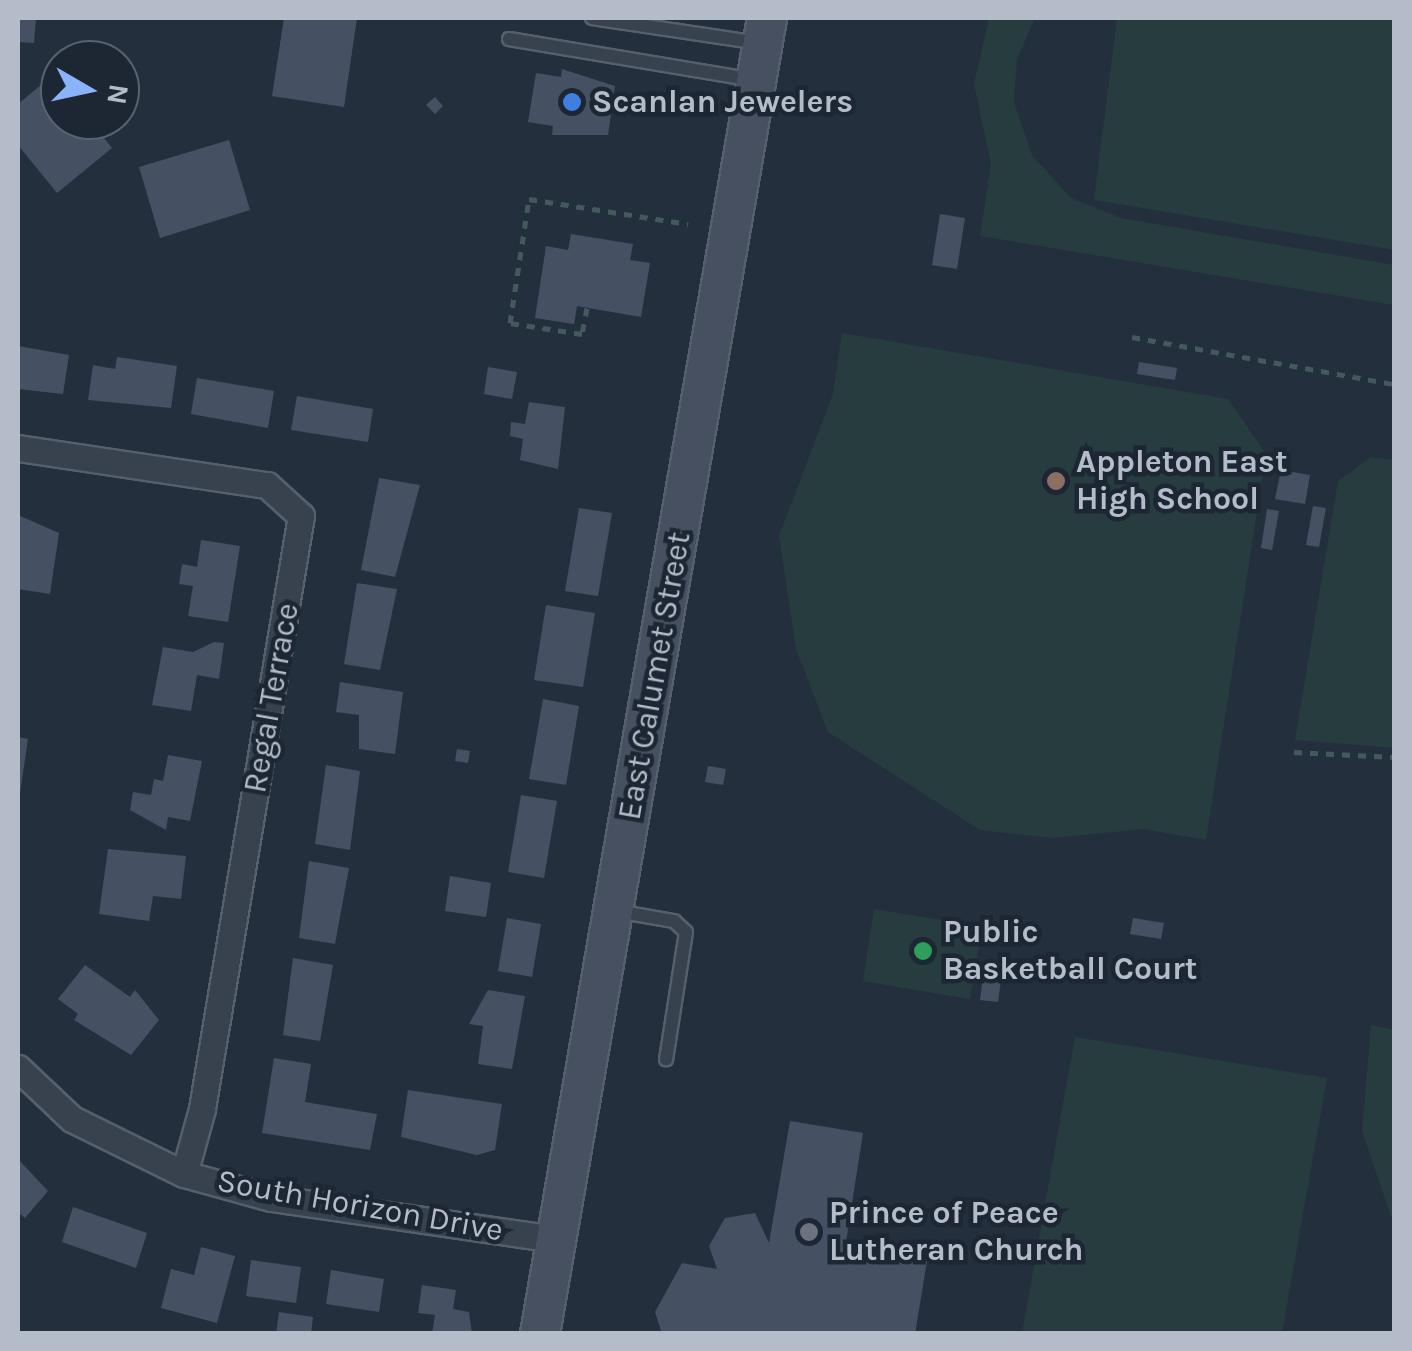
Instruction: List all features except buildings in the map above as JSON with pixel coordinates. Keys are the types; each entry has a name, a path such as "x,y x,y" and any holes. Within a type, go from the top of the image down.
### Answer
{"main road":[{"name":"East Calumet Street","path":"540,1334 762,47"}],"street":[{"name":"Regal Terrace","path":"18,448 267,485 301,516 202,1109 184,1174"},
{"name":"South Horizon Drive","path":"18,1068 72,1119 184,1174 271,1198 556,1239"}],"lane":[{"path":"592,18 762,47"},
{"path":"509,39 762,47"},
{"path":"614,911 674,921 686,932 666,1058"}],"path":[{"path":"586,308 582,334 510,323 529,199 688,224"},
{"path":"1132,337 1394,384"},
{"path":"1294,752 1394,757"}],"green space":[{"path":"989,18 1035,18 1017,59 1014,103 1032,155 1071,198 1121,218 1394,265 1394,305 980,236 991,164 974,84"},
{"path":"1117,18 1394,18 1394,250 1094,200"},
{"path":"842,333 1228,399 1266,454 1206,840 1144,829 1053,838 980,830 828,732 796,649 779,536 833,394"},
{"path":"1371,457 1394,460 1394,748 1295,740 1338,481"},
{"name":"Public Basketball Court","path":"874,909 982,927 970,999 863,981"},
{"path":"1371,1025 1394,1030 1394,1225 1362,1131"},
{"path":"1075,1037 1327,1078 1282,1333 1022,1333"}],"place":[{"name":"Scanlan Jewelers","path":"572,102"},
{"name":"Appleton East High School","path":"1056,481"},
{"name":"Public Basketball Court","path":"923,951"},
{"name":"Prince of Peace Lutheran Church","path":"809,1232"}]}
